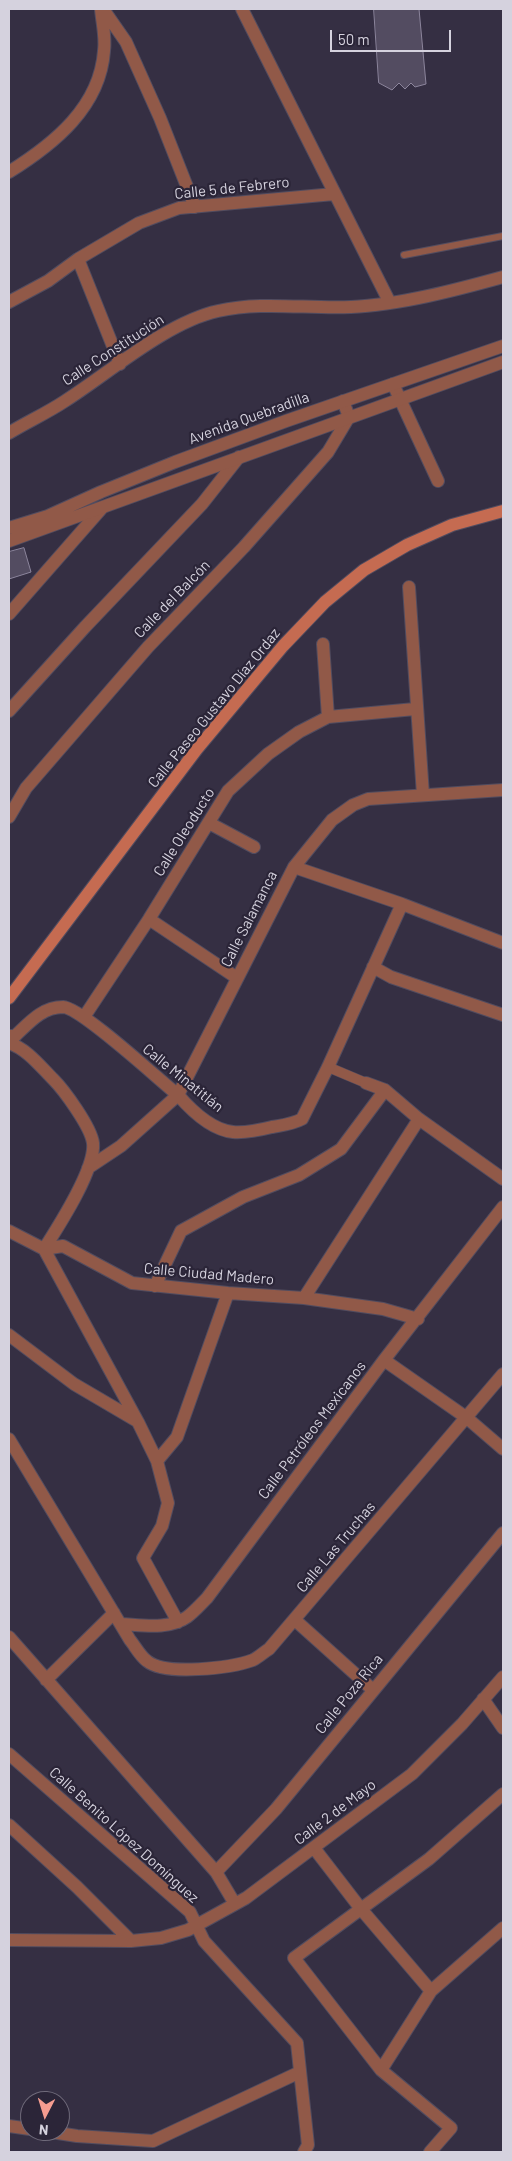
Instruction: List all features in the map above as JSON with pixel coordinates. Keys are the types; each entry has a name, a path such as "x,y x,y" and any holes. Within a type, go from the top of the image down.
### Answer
{"main road":[{"name":"Calle Paseo Gustavo Díaz Ordaz","path":"9,998 197,749 283,646 326,602 364,570 406,545 452,525 503,510"}],"street":[{"path":"9,172 50,143 80,112 93,94 99,80 105,50 102,9"},
{"path":"102,9 126,42 160,118 195,207"},
{"path":"242,9 390,303"},
{"name":"Calle 5 de Febrero","path":"9,302 48,281 78,259 139,223 179,208 334,194"},
{"path":"78,259 120,364"},
{"name":"Calle Constitución","path":"9,433 64,403 138,351 179,326 216,311 253,305 350,307 390,303 503,277"},
{"name":"Avenida Quebradilla","path":"9,528 48,516 175,462 342,401 503,346"},
{"path":"9,541 349,416 503,362"},
{"path":"393,384 438,480"},
{"path":"342,401 349,416"},
{"name":"Calle del Balcón","path":"9,817 26,788 148,647 244,547 328,452 349,416"},
{"path":"9,711 85,627 202,504 239,457"},
{"path":"9,614 102,508"},
{"path":"409,587 423,795"},
{"path":"323,644 328,717"},
{"name":"Calle Oleoducto","path":"84,1017 149,919 228,791 268,754 299,732 328,717 416,709"},
{"name":"Calle Salamanca","path":"88,1168 121,1146 178,1095 294,867 332,820 353,804 368,798 503,790"},
{"path":"208,823 254,847"},
{"path":"294,867 402,904 503,943"},
{"name":"Calle Minatitlán","path":"9,1036 15,1036 37,1015 47,1010 66,1007 84,1017 178,1095 188,1107 217,1127 232,1132 258,1130 295,1123 302,1119 328,1067 402,904"},
{"path":"149,919 237,978"},
{"path":"373,967 391,977 503,1015"},
{"path":"9,1043 24,1052 63,1089 93,1143 88,1168 74,1200 44,1249 138,1422 157,1461 168,1503 162,1526 143,1558 178,1622 159,1625 121,1624 9,1439"},
{"path":"328,1067 385,1090 419,1119 503,1179"},
{"path":"156,1286 181,1231 243,1197 299,1175 341,1149 385,1090"},
{"path":"304,1298 419,1119"},
{"name":"Calle Petróleos Mexicanos","path":"178,1622 188,1617 207,1598 384,1360 418,1319 503,1207"},
{"name":"Calle Ciudad Madero","path":"9,1231 44,1249 63,1246 125,1281 228,1294 304,1298 383,1309 418,1319"},
{"path":"157,1461 177,1437 228,1294"},
{"path":"9,1335 74,1384 138,1422"},
{"path":"384,1360 467,1418 503,1449"},
{"name":"Calle Las Truchas","path":"121,1624 146,1661 154,1665 189,1671 253,1660 269,1649 295,1620 503,1374"},
{"name":"Calle Poza Rica","path":"219,1876 503,1533"},
{"path":"46,1680 114,1612"},
{"path":"295,1620 373,1690"},
{"path":"9,1637 219,1876 235,1904"},
{"name":"Calle 2 de Mayo","path":"9,1940 132,1941 161,1938 196,1926 235,1904 314,1848 412,1774 462,1724 503,1677"},
{"path":"482,1699 503,1728"},
{"name":"Calle Benito López Domínguez","path":"9,1754 190,1912 204,1941 297,2043 308,2145 304,2152"},
{"path":"430,2152 451,2128 381,2070 294,1958 429,1859 503,1794"},
{"path":"9,1825 77,1887 132,1941"},
{"path":"314,1848 361,1909 431,1991"},
{"path":"381,2070 431,1991 503,1928"},
{"path":"70,2135 153,2141 300,2072"}],"lane":[{"path":"404,255 503,236"}],"building":[{"path":"374,9 419,9 426,84 415,87 411,83 405,89 399,83 392,90 379,83"},
{"path":"24,548 31,572 9,579 9,552"}]}
